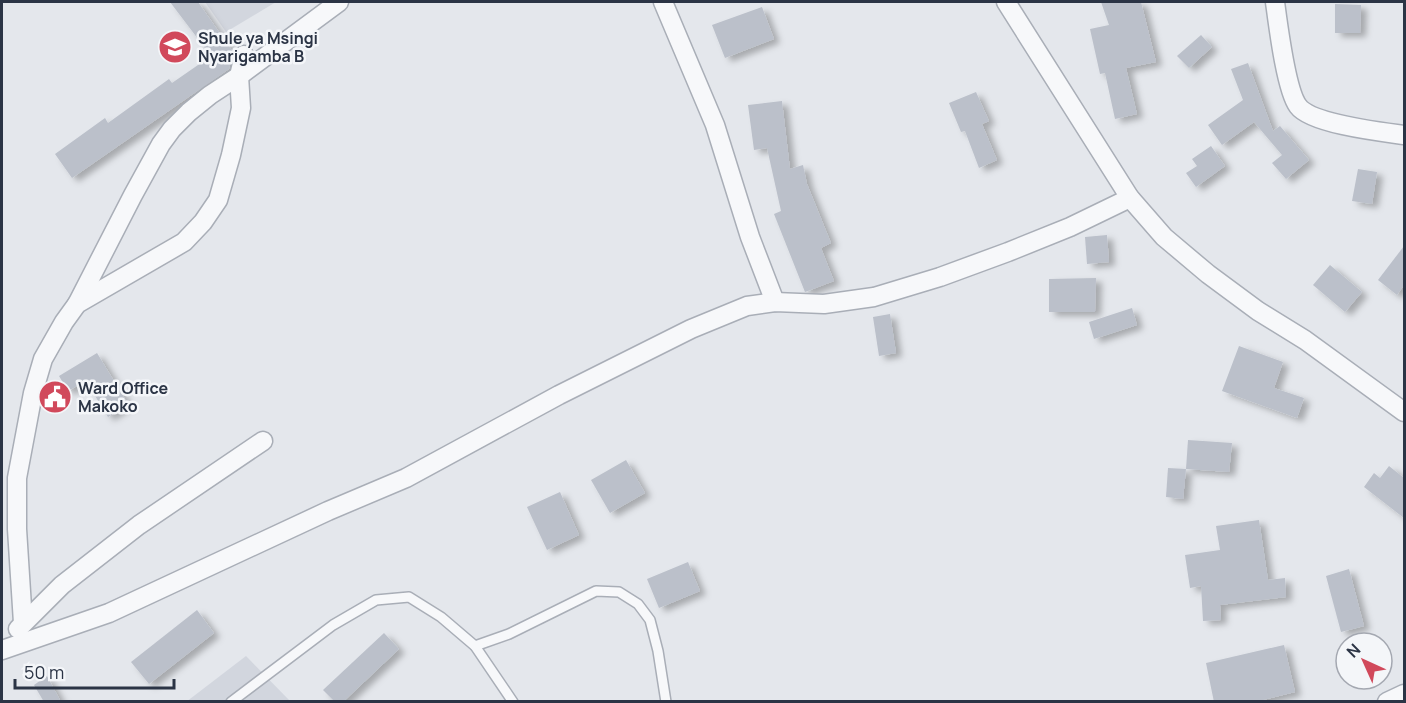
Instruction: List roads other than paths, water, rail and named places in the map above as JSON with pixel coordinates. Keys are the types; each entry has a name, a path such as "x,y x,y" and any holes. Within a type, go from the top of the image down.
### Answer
{"street":[{"path":"22,623 17,478 33,393 43,359 77,304 161,144 189,112 339,2"},
{"path":"663,2 715,125 750,237 775,302"},
{"path":"1006,2 1130,198 1164,237 1208,274 1258,311 1305,340 1404,412"},
{"path":"1275,2 1285,60 1297,105 1303,111 1316,117 1345,125 1404,135"},
{"path":"77,304 184,242 203,222 218,200 241,108 239,76 244,54"},
{"path":"3,648 109,613 328,511 406,478 559,395 691,329 747,306 775,302 824,304 874,297 940,277 1008,252 1070,227 1130,198"},
{"path":"3,648 22,623 62,585 139,525 263,441"},
{"path":"1387,702 1404,694"}],"lane":[{"path":"475,646 509,634 596,591 619,592 638,604 651,620 666,702"},
{"path":"231,702 333,625 376,600 409,597 441,617 475,646 513,702"}],"place":[{"name":"Shule ya Msingi Nyarigamba B","path":"175,47"},
{"name":"Ward Office Makoko","path":"55,397"}]}
